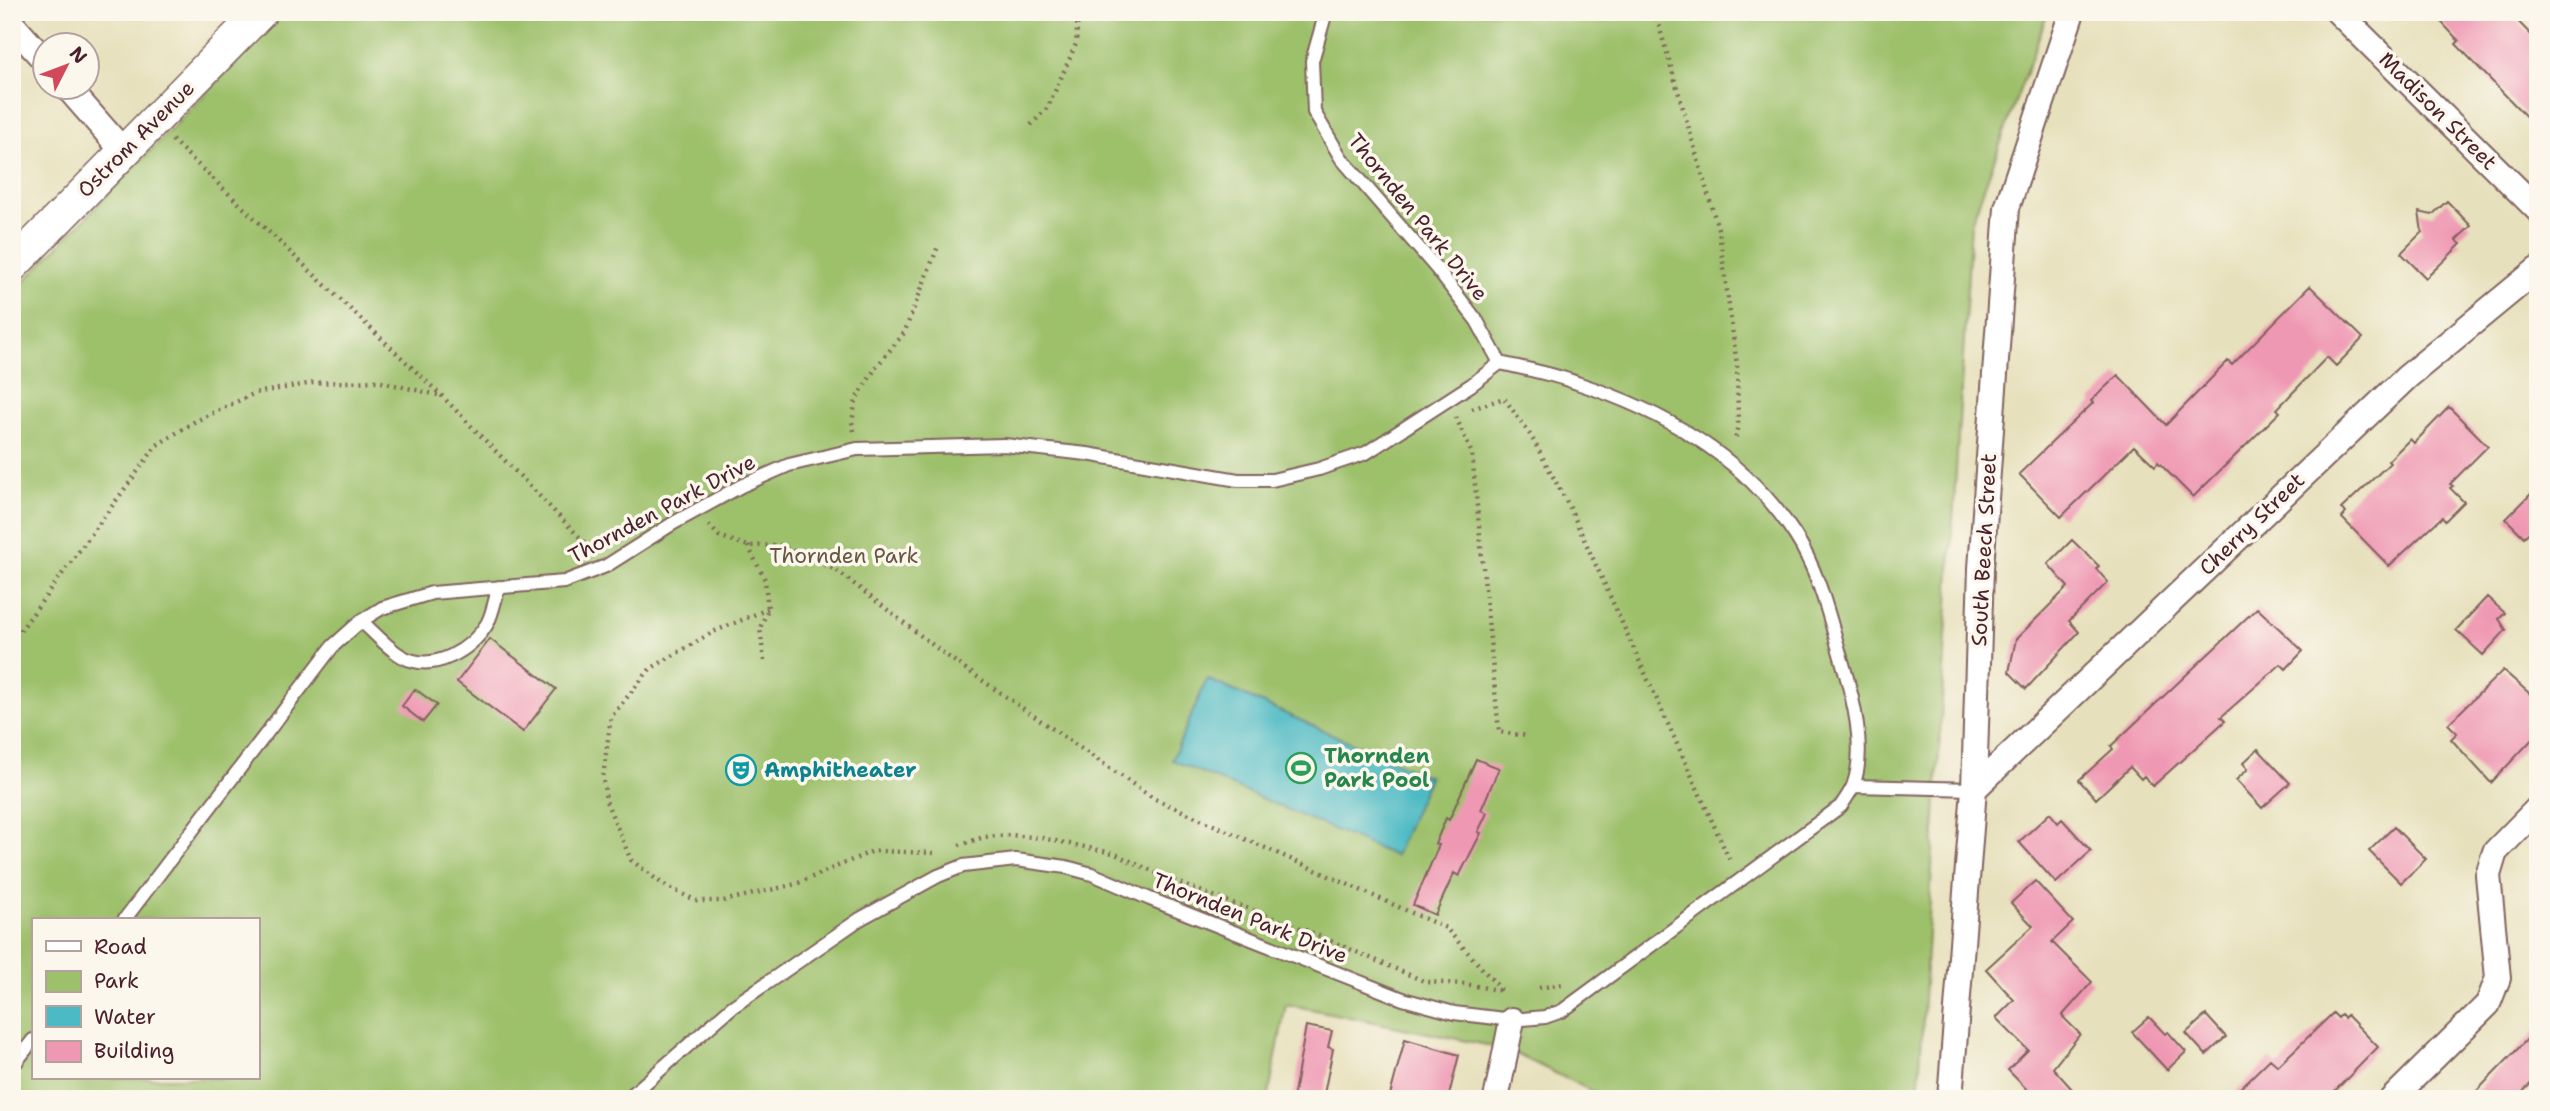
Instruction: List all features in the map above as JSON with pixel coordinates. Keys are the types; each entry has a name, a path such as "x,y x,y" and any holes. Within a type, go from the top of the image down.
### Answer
{"street":[{"name":"Ostrom Avenue","path":"12,266 261,12"},
{"name":"South Beech Street","path":"1950,1099 1974,789 1981,568 2007,208 2072,12"},
{"name":"Madison Street","path":"2338,12 2538,209"},
{"path":"12,24 32,46"},
{"path":"80,102 123,151"},
{"name":"Cherry Street","path":"1974,789 2407,377 2538,270"},
{"path":"2400,1096 2488,1004 2498,978 2488,875 2494,852 2538,808"},
{"path":"1496,1099 1512,1020"}],"lane":[{"name":"Thornden Park Drive","path":"126,918 333,646 361,621 382,608 432,593 564,582 606,566 672,524 741,486 789,465 857,449 1004,445 1087,453 1238,480 1272,480 1319,469 1366,453 1471,385 1500,363 1477,321 1445,279 1340,158 1314,112 1312,61 1326,12"},
{"path":"1500,363 1576,382 1659,415 1731,463 1756,486 1796,535 1821,590 1854,701 1859,765 1854,786 1974,789"},
{"path":"361,621 404,657 442,661 461,650 488,622 499,587"},
{"name":"Thornden Park Drive","path":"627,1099 732,1007 860,919 938,876 963,866 1016,860 1066,867 1092,874 1150,900 1403,999 1454,1013 1512,1020 1545,1017 1562,1011 1841,806 1854,786"},
{"path":"12,1067 32,1041"}],"path":[{"path":"1031,125 1048,107 1076,44 1078,12"},
{"path":"1138,12 1153,16 1172,12"},
{"path":"1655,12 1719,232 1737,365 1738,424 1731,463"},
{"path":"167,134 442,396 606,566"},
{"path":"857,449 852,422 856,399 877,366 904,333 939,244"},
{"path":"12,642 157,445 194,422 256,393 313,383 377,381 442,396"},
{"path":"1528,736 1499,732 1472,454 1455,415 1504,398 1531,436 1570,508 1733,868"},
{"path":"696,512 719,536 748,546 780,545 836,570 947,656 1153,799 1446,928 1502,991 1465,984 1426,982 1308,931 1176,882 1113,853 1042,838 1011,835 984,837 952,847"},
{"path":"748,546 765,580 768,609 760,628 764,661"},
{"path":"768,609 713,632 650,669 611,717 603,777 606,801 631,860 664,885 697,901 723,901 796,884 873,851 934,854 943,850"}],"green space":[{"name":"Thornden Park","path":"284,12 2048,12 1971,224 1918,1099 1608,1099 1506,1049 1286,1004 1268,1099 12,1099 12,294"}],"water":[{"name":"Thornden Park Pool","path":"1207,679 1429,777 1395,856 1172,760"}],"building":[{"path":"2432,12 2509,12 2538,42 2538,129 2456,44 2459,41"},
{"path":"2447,201 2471,226 2456,240 2461,244 2426,278 2401,253 2422,232 2419,212 2432,215"},
{"path":"2310,286 2363,338 2336,366 2327,357 2277,409 2280,412 2193,497 2158,462 2155,466 2134,446 2061,517 2019,474 2093,403 2091,401 2118,375 2166,425 2228,361 2232,365"},
{"path":"2449,407 2488,446 2450,484 2453,486 2450,488 2464,502 2445,521 2442,517 2389,566 2342,518 2346,513 2341,509 2390,463 2388,461 2410,439 2414,443"},
{"path":"2538,487 2538,524 2524,537 2506,519"},
{"path":"2072,540 2099,566 2096,569 2108,582 2069,621 2079,632 2026,689 2009,672 2016,639 2068,587 2048,564"},
{"path":"2487,597 2505,613 2499,619 2506,630 2483,655 2456,630"},
{"path":"2257,608 2303,651 2286,669 2281,664 2221,717 2225,721 2153,786 2144,776 2141,779 2130,767 2096,799 2079,780 2113,749 2111,746"},
{"path":"490,639 556,689 523,732 457,682"},
{"path":"2503,670 2538,701 2538,733 2491,783 2451,739 2457,733 2448,724"},
{"path":"415,689 437,705 423,722 402,706"},
{"path":"2258,749 2290,783 2262,808 2236,780 2248,769 2243,763"},
{"path":"1476,759 1499,768 1481,810 1487,813 1478,832 1481,833 1459,876 1454,873 1435,915 1413,905 1439,845 1435,844 1446,818 1449,820"},
{"path":"2050,813 2058,823 2062,819 2091,851 2056,883 2019,842"},
{"path":"2394,827 2426,859 2401,883 2369,851"},
{"path":"2035,881 2073,922 2052,942 2092,982 2062,1016 2080,1034 2053,1068 2081,1099 2036,1099 2008,1070 2028,1050 1996,1018 2014,1000 1986,969 2033,926 2011,903"},
{"path":"2333,1013 2338,1018 2347,1015 2378,1047 2327,1099 2229,1099 2270,1059 2278,1066"},
{"path":"2206,1015 2226,1037 2206,1055 2186,1033"},
{"path":"2149,1017 2165,1034 2168,1032 2186,1052 2167,1070 2132,1032"},
{"path":"1306,1026 1332,1031 1328,1047 1333,1049 1323,1099 1293,1099"},
{"path":"2538,1028 2538,1076 2516,1099 2469,1099"},
{"path":"1405,1039 1459,1055 1448,1099 1389,1099"}],"place":[{"name":"Thornden Park Pool","path":"1301,768"},
{"name":"Amphitheater","path":"741,770"}]}
